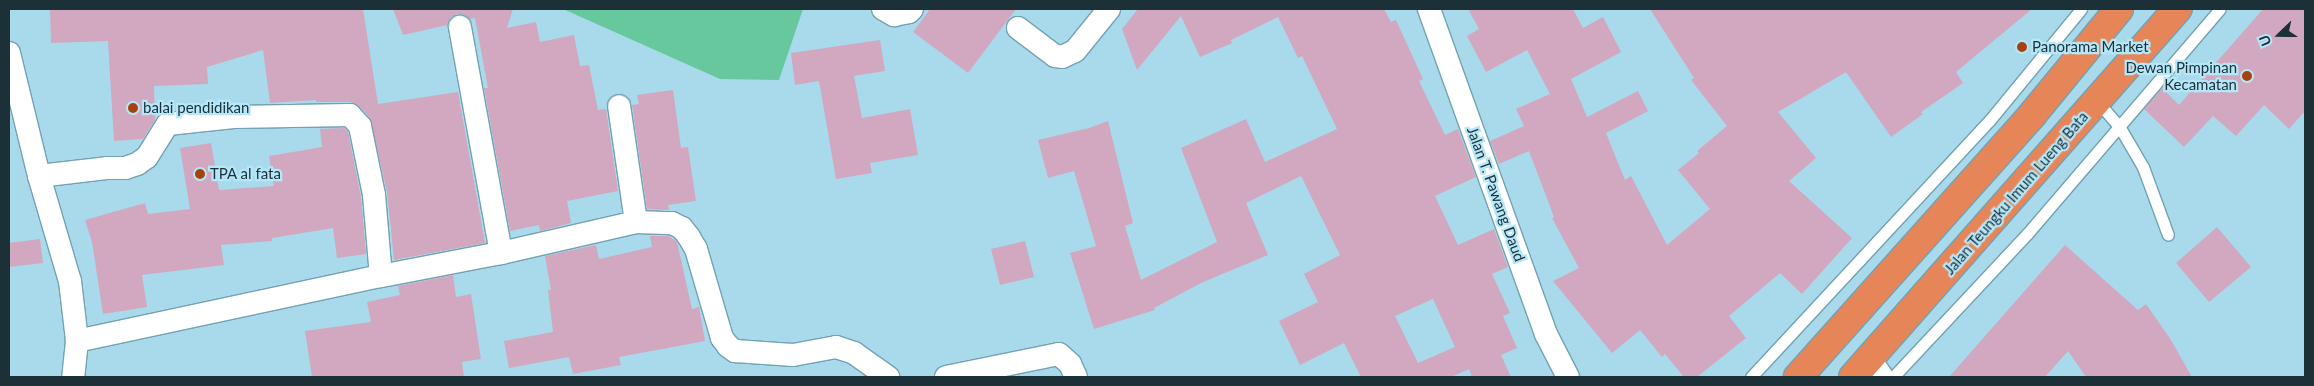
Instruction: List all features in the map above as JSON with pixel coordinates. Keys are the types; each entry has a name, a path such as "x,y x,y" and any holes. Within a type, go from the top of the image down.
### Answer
{"highway":[{"path":"1798,377 2032,115 2119,9"},
{"name":"Jalan Teungku Imum Lueng Bata","path":"1868,371 2097,101 2178,9"}],"street":[{"path":"883,9 894,15 909,12 912,9"},
{"path":"1018,28 1055,56 1062,57 1075,51 1109,9"},
{"name":"Jalan T. Pawang Daud","path":"1430,9 1546,334 1568,377"},
{"path":"460,27 500,253"},
{"path":"9,53 39,176 70,281 77,341 73,377"},
{"path":"619,106 636,222"},
{"path":"39,176 107,168 125,168 137,164 147,157 168,124 234,117 350,115 360,126 374,195 381,276"},
{"path":"77,341 381,276 500,253 636,222 672,222 682,228 696,249 722,338 728,346 735,351 793,355 836,347 854,353 888,377"},
{"path":"946,377 1059,354 1070,364 1076,377"}],"lane":[{"path":"1751,377 1989,121 2081,9"},
{"path":"1892,377 2027,234 2220,9"},
{"path":"2097,101 2119,126 2143,167 2168,236"}],"shaded area":[{"path":"563,9 803,9 779,80 720,79"}],"building":[{"path":"50,9 363,9 378,104 458,92 485,243 394,260 387,192 370,118 359,106 350,102 316,102 316,100 270,103 263,50 207,67 208,84 154,86 155,120 143,139 114,141 108,41 51,43"},
{"path":"393,9 513,9 507,28 536,22 540,42 574,35 580,66 589,65 598,110 606,109 618,191 567,201 571,223 540,231 539,225 510,231 484,88 488,88 475,18 470,19 465,15 457,14 451,17 447,25 403,35"},
{"path":"930,9 1016,9 968,73 913,32"},
{"path":"1138,9 1384,9 1391,22 1396,20 1423,79 1419,81 1445,135 1458,129 1476,177 1435,196 1458,245 1494,229 1508,267 1492,274 1510,313 1503,316 1517,348 1501,355 1511,377 1472,377 1469,369 1451,377 1361,377 1344,343 1300,365 1279,321 1318,302 1304,274 1340,255 1301,176 1246,203 1268,255 1201,283 1154,308 1155,310 1094,329 1070,253 1096,246 1074,171 1048,178 1038,140 1089,128 1108,121 1133,223 1125,226 1141,280 1217,242 1181,148 1246,119 1265,162 1337,129 1302,56 1298,58 1278,17 1231,40 1232,43 1200,57 1181,16 1137,70 1122,29","holes":["1433,299 1455,347 1418,363 1395,316"]},
{"path":"1468,9 1573,9 1583,28 1603,17 1621,52 1571,79 1587,117 1638,91 1648,111 1606,133 1625,180 1631,176 1667,245 1710,209 1678,170 1727,126 1691,80 1694,78 1650,9 2032,9 1956,72 1963,83 1921,112 1923,114 1891,137 1846,72 1778,112 1816,158 1789,181 1852,238 1802,294 1780,273 1729,316 1746,338 1697,377 1684,377 1665,354 1662,357 1640,330 1612,353 1553,281 1579,268 1552,218 1554,217 1529,151 1499,164 1490,141 1524,126 1516,109 1550,94 1527,50 1486,72 1467,36 1479,29"},
{"name":"Dewan Pimpinan Kecamatan","path":"2263,9 2305,9 2305,111 2289,129 2264,105 2236,136 2213,116 2184,147 2144,109 2162,88 2179,105"},
{"path":"880,40 885,71 854,76 862,118 910,109 918,155 870,163 872,173 836,179 819,81 795,85 791,53"},
{"path":"673,90 681,148 688,147 696,201 668,205 669,210 647,209 632,105 639,104 637,95"},
{"path":"344,128 348,132 361,197 366,254 337,258 333,228 272,238 272,241 221,245 224,265 142,275 147,307 103,314 92,242 85,220 145,203 148,214 190,209 180,148 211,143 219,190 274,186 269,156 322,147 320,129"},
{"path":"2217,227 2251,267 2209,302 2176,263"},
{"path":"650,236 669,236 677,242 692,309 699,307 705,341 619,357 621,365 573,374 569,357 509,368 504,341 553,332 548,290 551,290 545,256 596,245 599,259 652,247"},
{"path":"40,239 43,263 9,267 9,243"},
{"path":"1025,241 1034,277 1000,285 991,249"},
{"path":"2065,245 2138,310 2146,304 2171,340 2192,377 2086,377 2068,351 2045,377 1949,377"},
{"path":"453,275 456,297 471,294 481,359 462,362 464,377 312,377 305,331 371,322 367,302 400,295 398,286"}],"place":[{"name":"Panorama Market","path":"2022,47"},
{"name":"Dewan Pimpinan Kecamatan","path":"2247,76"},
{"name":"balai pendidikan","path":"133,108"},
{"name":"TPA al fata","path":"200,174"}]}
